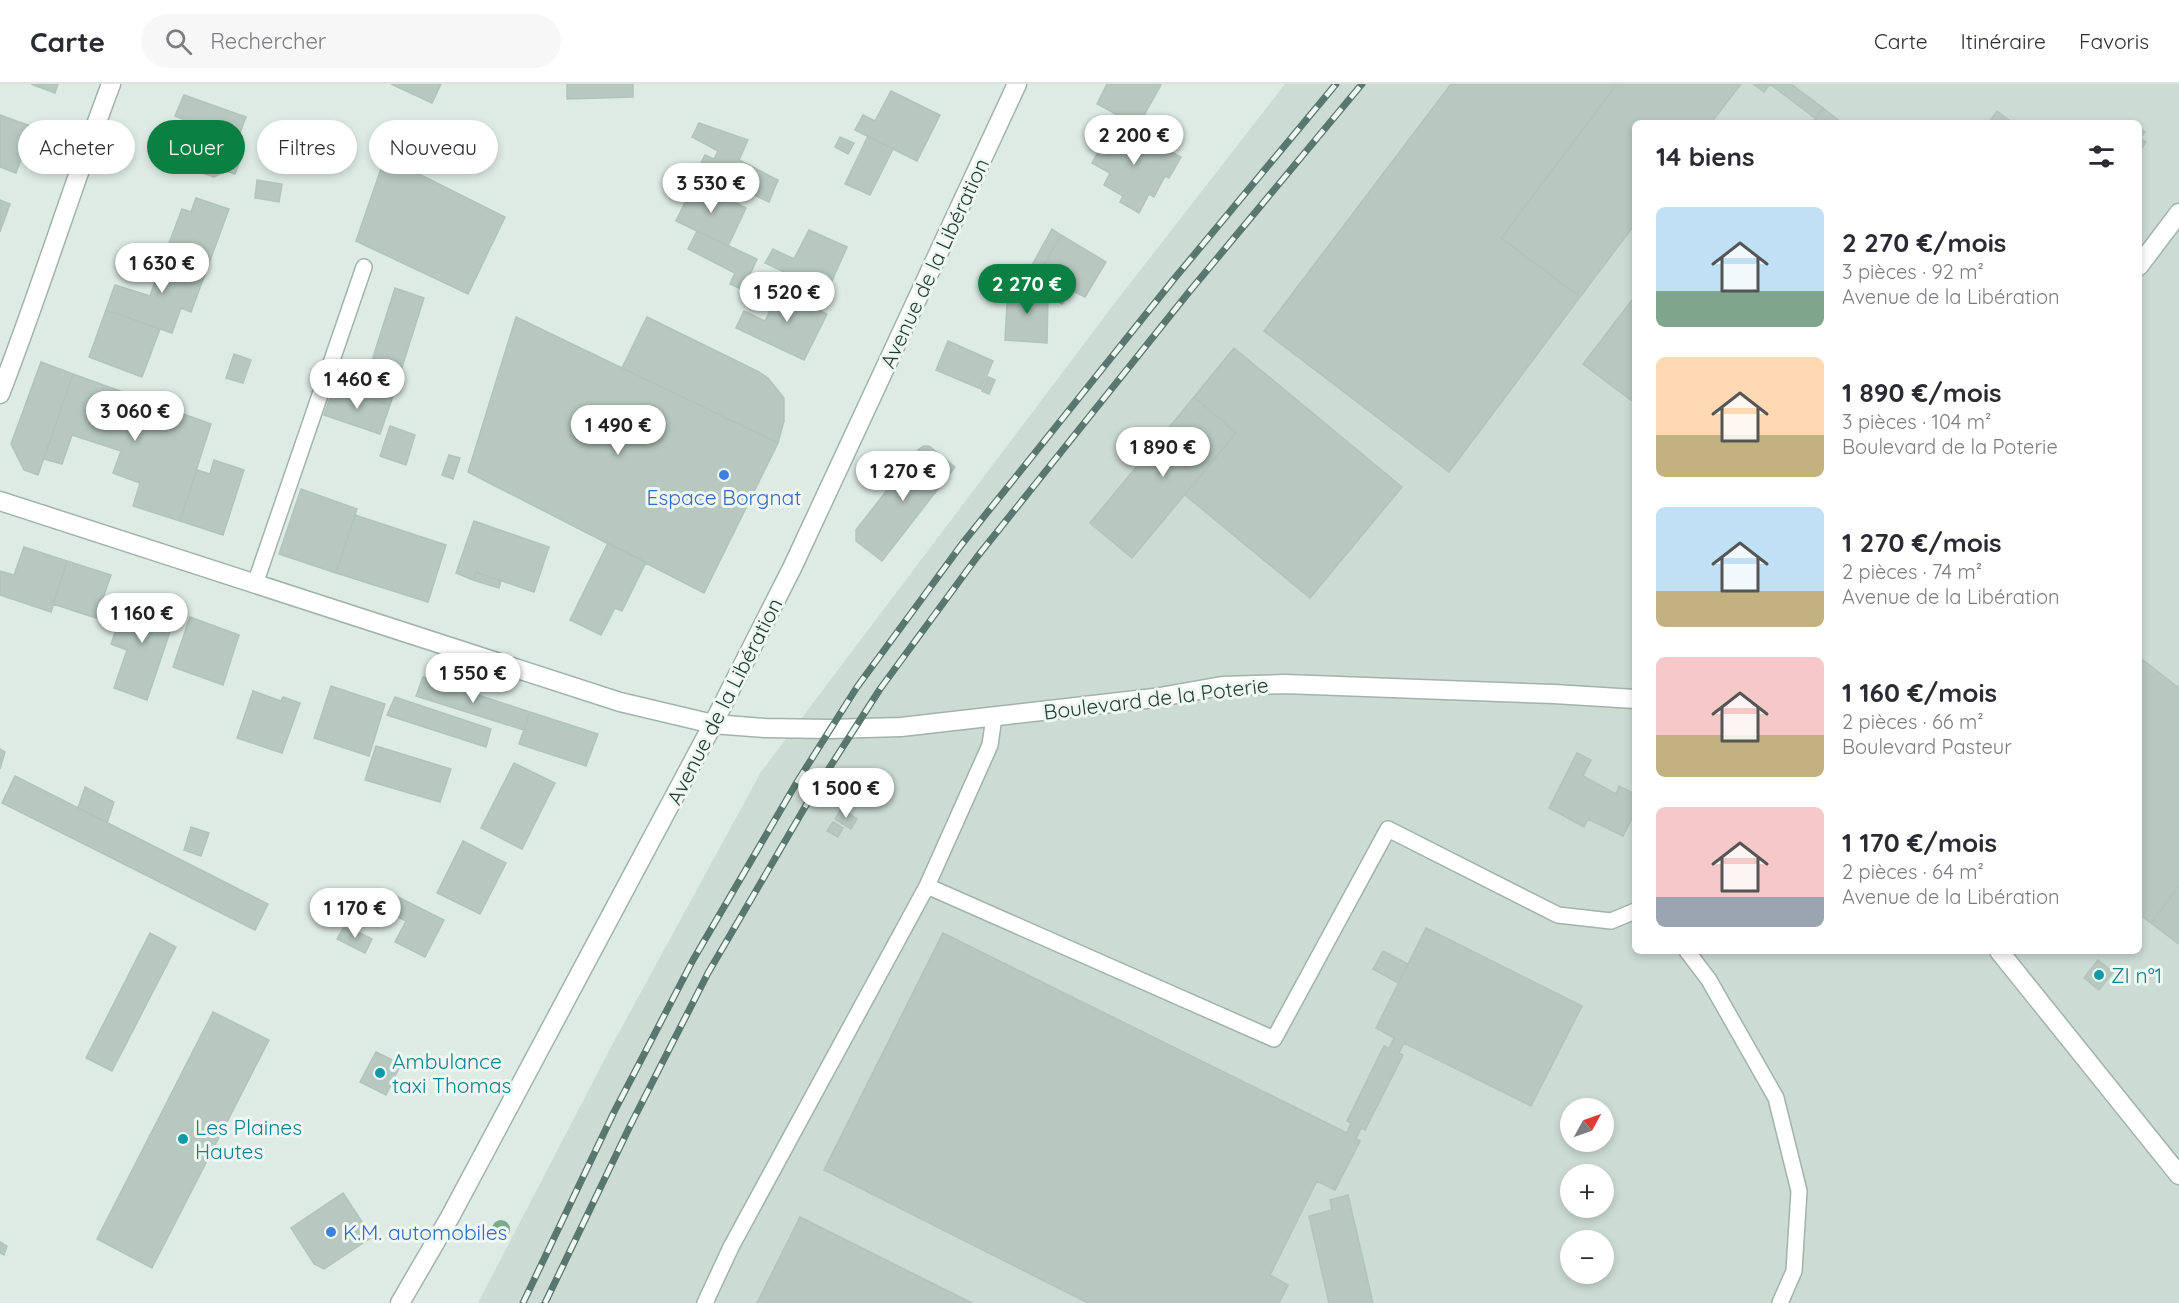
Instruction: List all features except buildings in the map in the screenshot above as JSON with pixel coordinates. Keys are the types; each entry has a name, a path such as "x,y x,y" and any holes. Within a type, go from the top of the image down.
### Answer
{"street":[{"path":"0,394 31,313 78,172 111,84"},
{"name":"Avenue de la Libération","path":"400,1303 450,1218 713,724 793,566 1017,84"},
{"path":"2142,262 2179,213"},
{"name":"Boulevard de la Poterie","path":"0,501 620,702 713,724 765,728 901,727 1154,698 1222,686 1285,684 1542,693 1632,699"},
{"path":"2001,954 2179,1175"}],"lane":[{"path":"255,584 364,267"},
{"path":"705,1303 731,1248 927,886 990,745 994,717"},
{"path":"927,886 1274,1039 1388,829 1558,915 1611,921 1632,911"},
{"path":"1689,954 1709,981 1776,1098 1799,1191 1794,1271 1786,1301"}],"shaded area":[{"path":"1285,84 2179,84 2179,1303 478,1303 611,1047 761,772 1111,308"}],"railway":[{"path":"523,1303 614,1112 693,960 797,782 857,687 962,544 1174,279 1336,84"},
{"path":"545,1303 630,1126 708,973 812,795 880,689 977,557 1189,292 1362,84"}],"place":[{"name":"Espace Borgnat","path":"724,475"},
{"name":"ZI n°1","path":"2099,975"},
{"name":"Ambulance taxi Thomas","path":"380,1073"},
{"name":"Les Plaines Hautes","path":"183,1139"},
{"name":"K.M. automobiles","path":"331,1232"}]}
